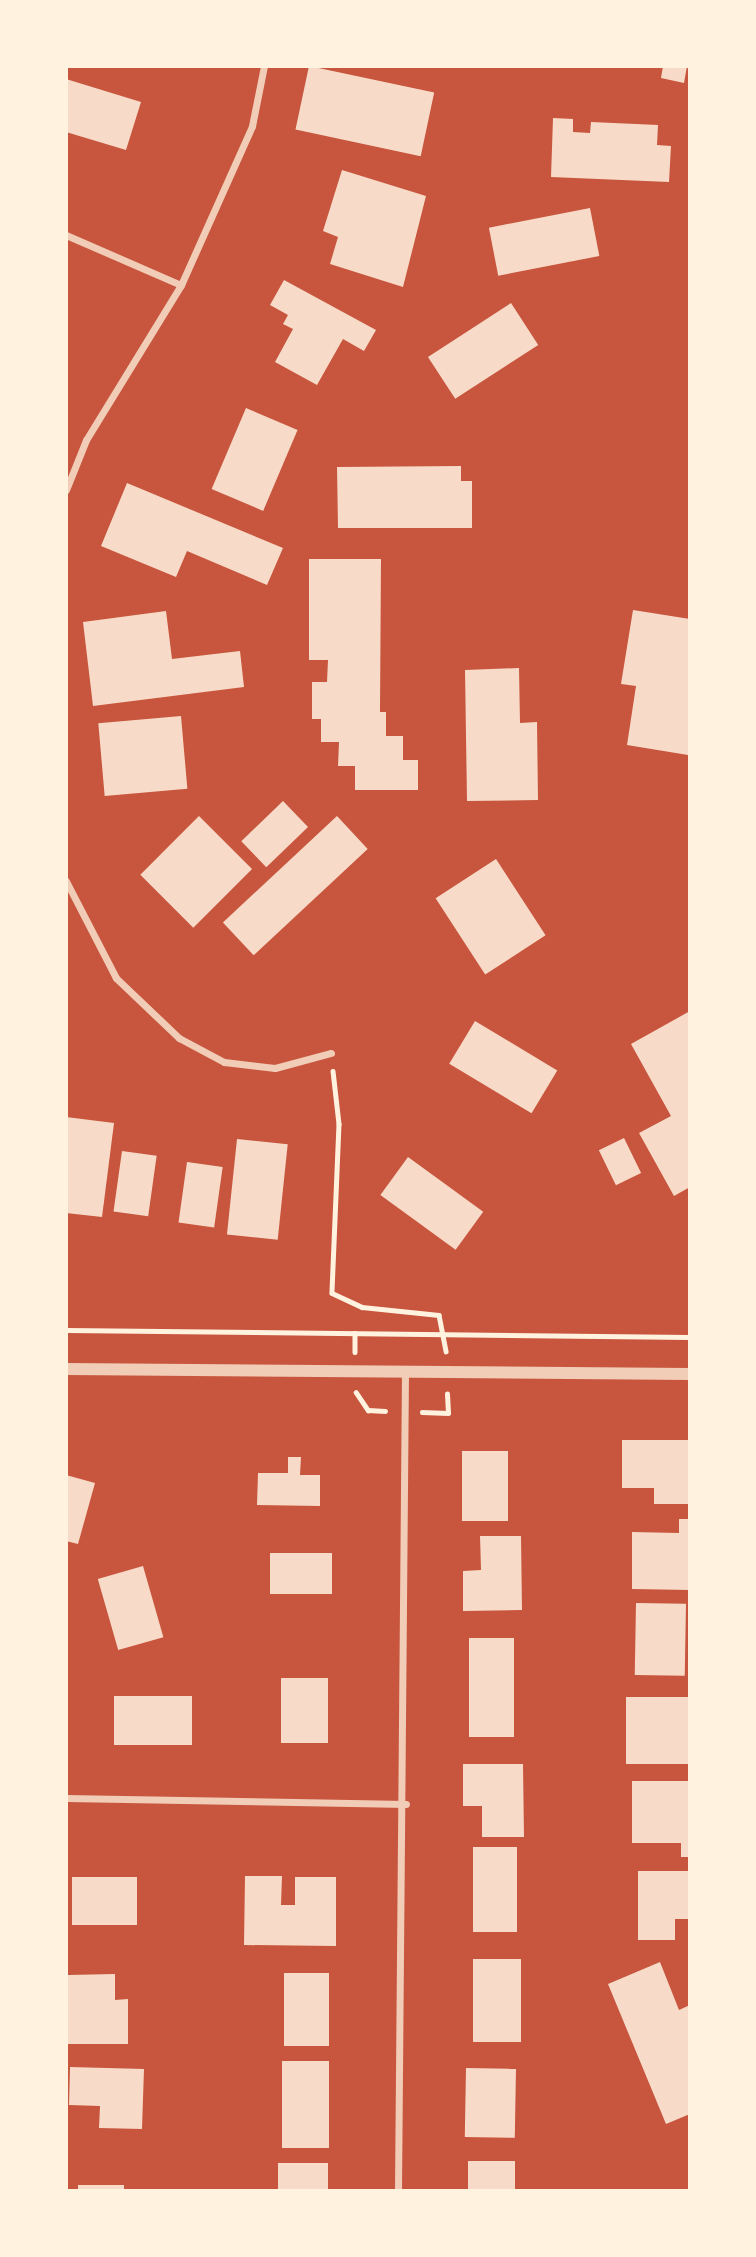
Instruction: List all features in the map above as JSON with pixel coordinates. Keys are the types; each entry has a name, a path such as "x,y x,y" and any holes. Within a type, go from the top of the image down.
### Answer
{"street":[{"path":"66,490 86,440 181,285 252,126 264,66"},
{"path":"66,235 181,285"},
{"path":"66,881 116,978 179,1038 225,1062 275,1068 331,1053"},
{"path":"66,1369 405,1374 690,1374"},
{"path":"398,2190 406,1804 405,1374"},
{"path":"66,1798 406,1804"}],"path":[{"path":"331,1053 339,1124 332,1293 362,1307 439,1315 446,1335"},
{"path":"66,1330 690,1337"}],"building":[{"path":"309,66 434,93 421,156 295,130"},
{"path":"663,66 687,66 684,83 661,78"},
{"path":"66,79 141,102 126,150 66,132"},
{"path":"553,118 573,119 573,132 590,133 591,122 658,125 657,145 671,146 669,182 551,177"},
{"path":"342,170 426,196 403,287 330,264 338,237 323,231"},
{"path":"590,208 599,256 498,276 489,228"},
{"path":"284,280 376,330 364,351 343,339 317,385 275,362 293,329 283,324 288,315 270,305"},
{"path":"511,303 538,345 455,399 428,357"},
{"path":"246,408 298,430 263,511 212,489"},
{"path":"461,466 461,481 472,481 472,528 338,528 337,467"},
{"path":"127,483 283,548 267,585 187,551 176,577 101,546"},
{"path":"309,559 381,559 380,712 386,712 386,736 403,736 403,760 418,760 418,790 355,790 355,766 338,766 339,742 321,742 321,719 312,719 312,682 327,682 328,660 309,660"},
{"path":"633,610 690,619 688,755 627,745 636,686 621,684"},
{"path":"166,611 172,659 240,651 244,687 93,706 83,622"},
{"path":"519,668 520,723 537,722 538,800 467,801 465,670"},
{"path":"181,716 187,789 105,796 98,723"},
{"path":"283,801 308,827 266,867 241,841"},
{"path":"199,816 252,869 193,928 140,875"},
{"path":"337,816 368,849 254,955 223,922"},
{"path":"496,859 546,935 485,975 436,898"},
{"path":"690,1011 690,1187 674,1196 639,1133 671,1116 631,1044"},
{"path":"475,1021 557,1070 532,1113 449,1064"},
{"path":"66,1117 114,1123 102,1217 66,1213"},
{"path":"624,1138 641,1173 616,1185 599,1150"},
{"path":"237,1139 288,1144 278,1240 227,1234"},
{"path":"122,1151 157,1156 148,1216 114,1211"},
{"path":"408,1157 483,1212 456,1250 380,1195"},
{"path":"187,1162 223,1167 214,1227 179,1222"},
{"path":"622,1440 690,1440 690,1504 654,1504 654,1488 622,1488"},
{"path":"462,1451 508,1451 508,1521 462,1521"},
{"path":"288,1457 301,1457 300,1475 320,1475 320,1506 257,1505 258,1473 288,1473"},
{"path":"66,1475 95,1483 78,1544 66,1541"},
{"path":"679,1519 690,1519 690,1590 632,1589 632,1532 679,1533"},
{"path":"480,1536 521,1536 522,1610 463,1611 463,1571 481,1570"},
{"path":"270,1553 332,1553 332,1594 270,1594"},
{"path":"143,1566 163,1637 118,1650 98,1579"},
{"path":"636,1603 686,1604 685,1676 635,1675"},
{"path":"469,1638 514,1638 514,1737 469,1737"},
{"path":"281,1678 328,1678 328,1743 281,1743"},
{"path":"114,1696 192,1696 192,1745 114,1745"},
{"path":"626,1697 690,1697 690,1764 626,1764"},
{"path":"463,1764 523,1764 524,1837 482,1837 482,1806 463,1806"},
{"path":"632,1781 690,1781 690,1857 681,1857 681,1843 632,1843"},
{"path":"473,1847 517,1847 517,1932 473,1932"},
{"path":"638,1871 690,1871 690,1919 675,1919 675,1940 638,1940"},
{"path":"245,1876 282,1876 281,1905 295,1905 295,1877 336,1877 336,1946 244,1945"},
{"path":"72,1877 137,1877 137,1925 72,1925"},
{"path":"473,1959 521,1959 521,2042 473,2042"},
{"path":"660,1962 679,2010 690,2005 690,2114 666,2124 608,1984"},
{"path":"284,1973 329,1973 329,2046 284,2046"},
{"path":"115,1974 115,2000 128,1999 128,2044 68,2044 68,1975"},
{"path":"282,2061 329,2061 329,2148 282,2148"},
{"path":"70,2067 144,2069 142,2129 99,2128 100,2106 69,2105"},
{"path":"466,2068 516,2069 515,2138 465,2137"},
{"path":"468,2161 515,2161 515,2190 468,2190"},
{"path":"278,2163 328,2163 328,2190 278,2190"},
{"path":"78,2185 124,2185 124,2190 78,2190"}]}
